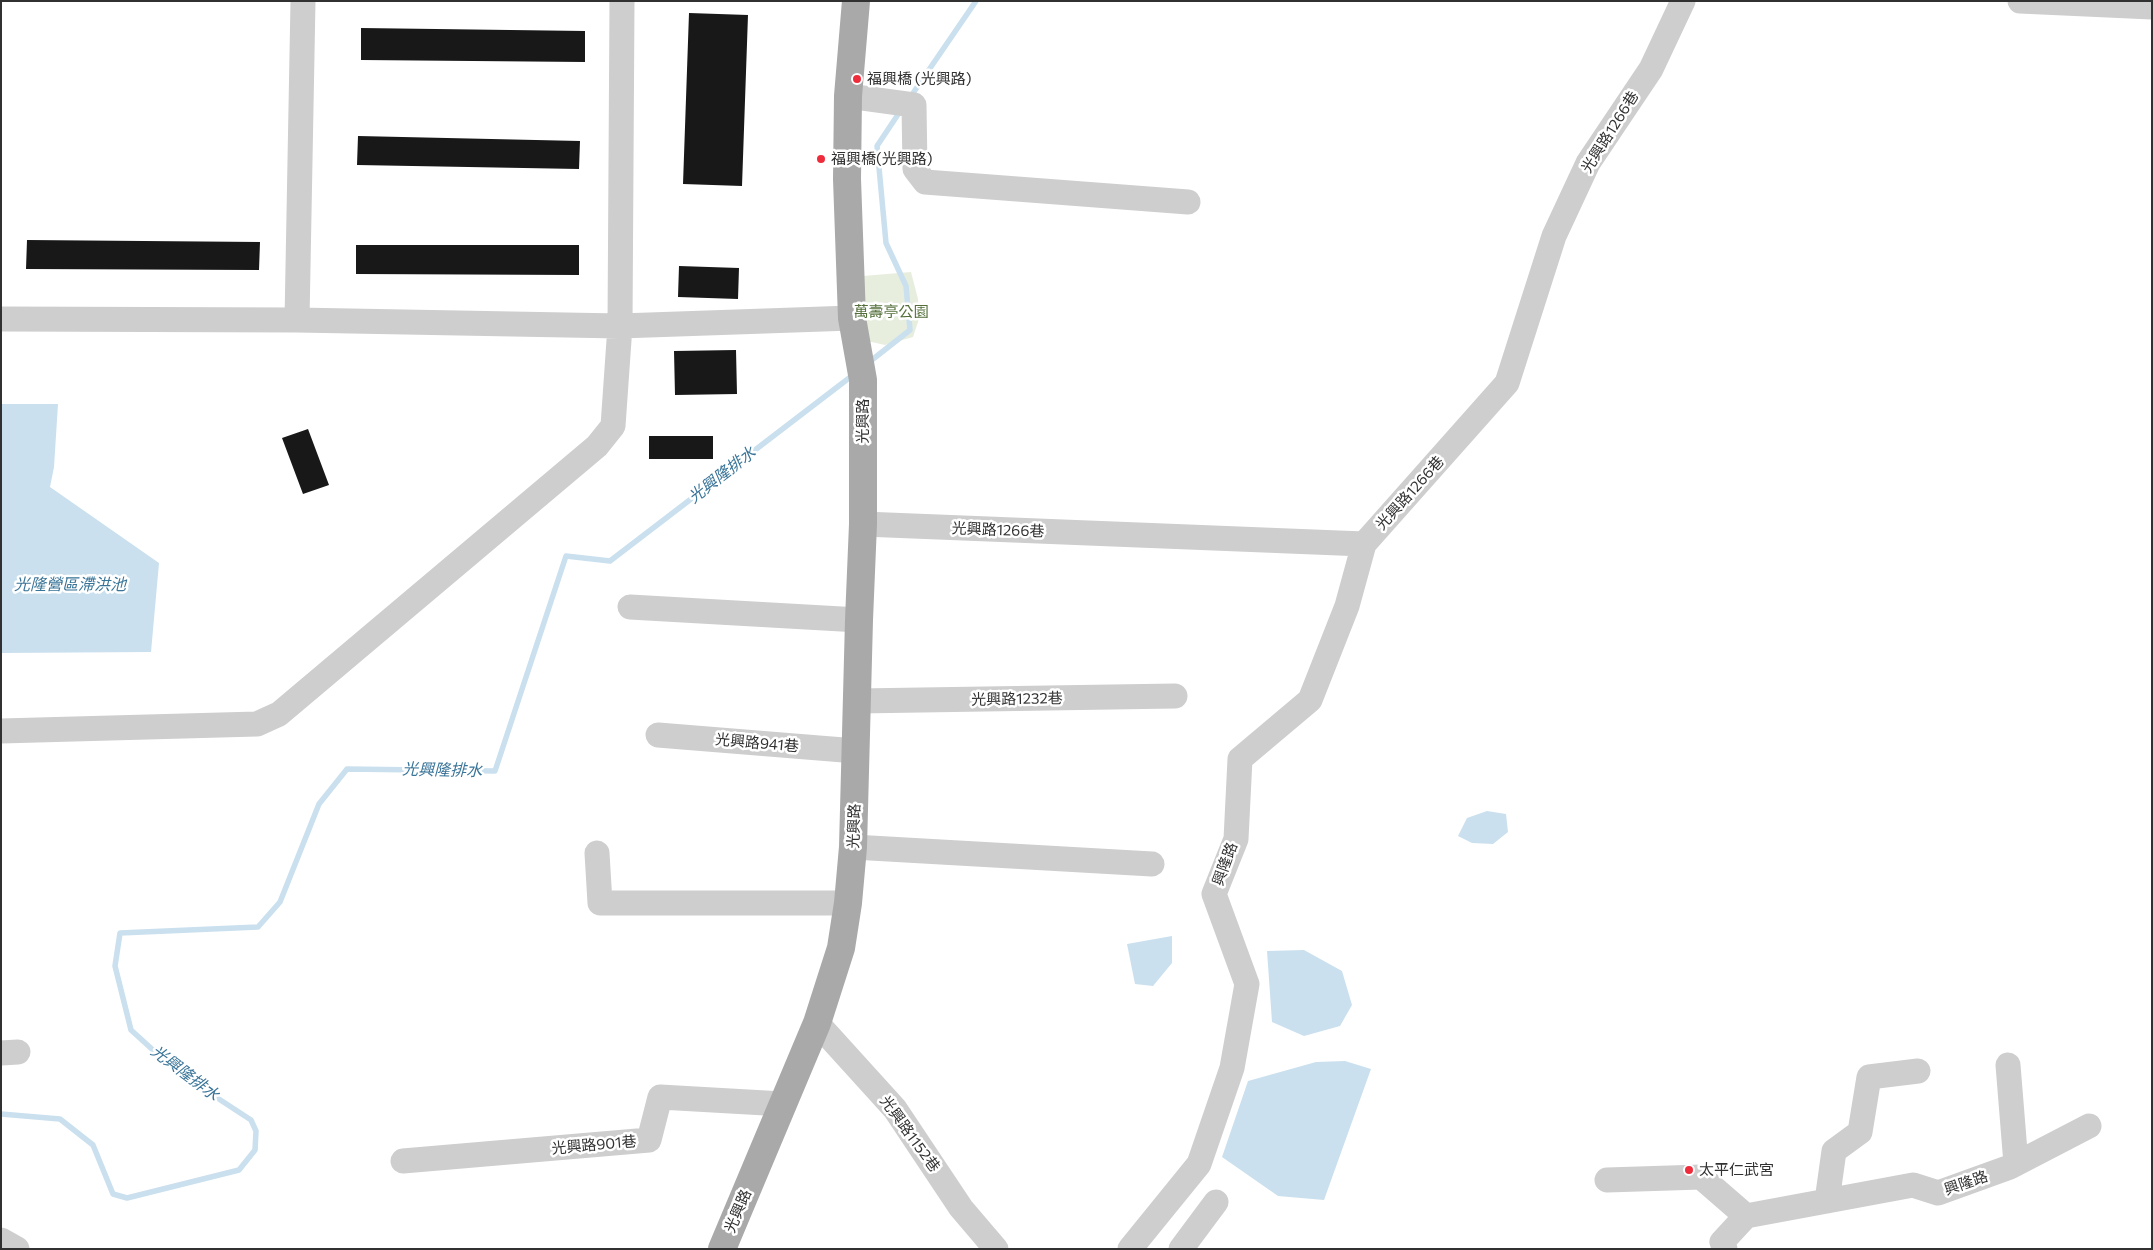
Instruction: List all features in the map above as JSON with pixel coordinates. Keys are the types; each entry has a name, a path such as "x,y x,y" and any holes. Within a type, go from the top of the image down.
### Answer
{"main road":[{"path":"855,330 847,179 848,96 856,1"},
{"name":"光興路","path":"722,1249 817,1023 841,948 848,903 853,847 863,524 863,380 855,330"}],"street":[{"path":"297,320 303,1"},
{"path":"1,732 257,724 279,714 597,446 613,426 620,326 622,1"},
{"name":"光興路1266巷","path":"863,524 1364,544 1507,384 1554,236 1588,163 1651,69 1683,1"},
{"path":"2020,1 2077,2 2152,7"},
{"path":"848,96 904,104 915,169 925,182 1188,202"},
{"path":"1,319 297,320 855,330"},
{"name":"興隆路","path":"1130,1249 1199,1164 1232,1068 1247,984 1214,894 1236,839 1240,759 1310,700 1348,606 1364,544"},
{"path":"630,607 859,620"},
{"name":"光興路1232巷","path":"858,701 1175,696"},
{"name":"光興路941巷","path":"658,735 856,751"},
{"path":"853,847 1152,864"},
{"path":"597,853 600,903 848,903"},
{"name":"光興路1152巷","path":"817,1023 895,1109 961,1208 996,1249"},
{"path":"2008,1065 2016,1164"},
{"path":"1827,1201 1834,1151 1860,1132 1869,1077 1918,1071"},
{"name":"光興路901巷","path":"403,1161 648,1140 660,1097 783,1104"},
{"name":"興隆路","path":"1746,1216 1913,1185 1938,1193 2016,1164 2089,1126"},
{"path":"1607,1180 1701,1177 1746,1216 1722,1242 1725,1249"},
{"path":"1181,1249 1216,1202"},
{"path":"1,1240 17,1249"}],"green space":[{"name":"萬壽亭公園","path":"911,272 918,299 919,319 913,337 885,345 867,341 863,276"}],"water":[{"name":"光隆營區滯洪池","path":"1,404 58,404 54,467 50,487 159,563 151,652 1,653"},
{"path":"1487,811 1506,814 1508,832 1493,844 1472,843 1458,836 1467,818"},
{"path":"1172,936 1172,963 1153,986 1135,984 1127,944"},
{"path":"1304,950 1342,971 1352,1005 1340,1026 1304,1036 1272,1022 1267,951"},
{"path":"1345,1061 1371,1069 1324,1200 1278,1196 1222,1157 1248,1081 1316,1062"}],"building":[{"path":"689,13 748,15 742,186 683,184"},
{"path":"361,28 585,31 585,62 361,60"},
{"path":"358,136 580,141 579,169 357,165"},
{"path":"27,240 260,242 259,270 26,269"},
{"path":"356,245 579,245 579,275 356,274"},
{"path":"679,266 739,268 738,299 678,297"},
{"path":"736,350 737,394 675,395 674,351"},
{"path":"308,429 329,485 303,494 282,438"},
{"path":"649,436 713,436 713,459 649,459"}],"waterway":[{"name":"光興隆排水","path":"909,99 976,1"},
{"name":"光興隆排水","path":"868,363 910,330 906,286 886,243 877,146 901,110"},
{"name":"光興隆排水","path":"1,1114 60,1119 93,1145 113,1194 127,1198 239,1170 255,1150 256,1131 251,1120 176,1071 131,1030 115,966 120,933 258,927 280,902 319,804 347,769 495,771 566,556 610,561 853,375"}],"place":[{"name":"福興橋 (光興路)","path":"857,79"},
{"name":"福興橋(光興路)","path":"821,159"},
{"name":"太平仁武宮","path":"1689,1170"}]}
